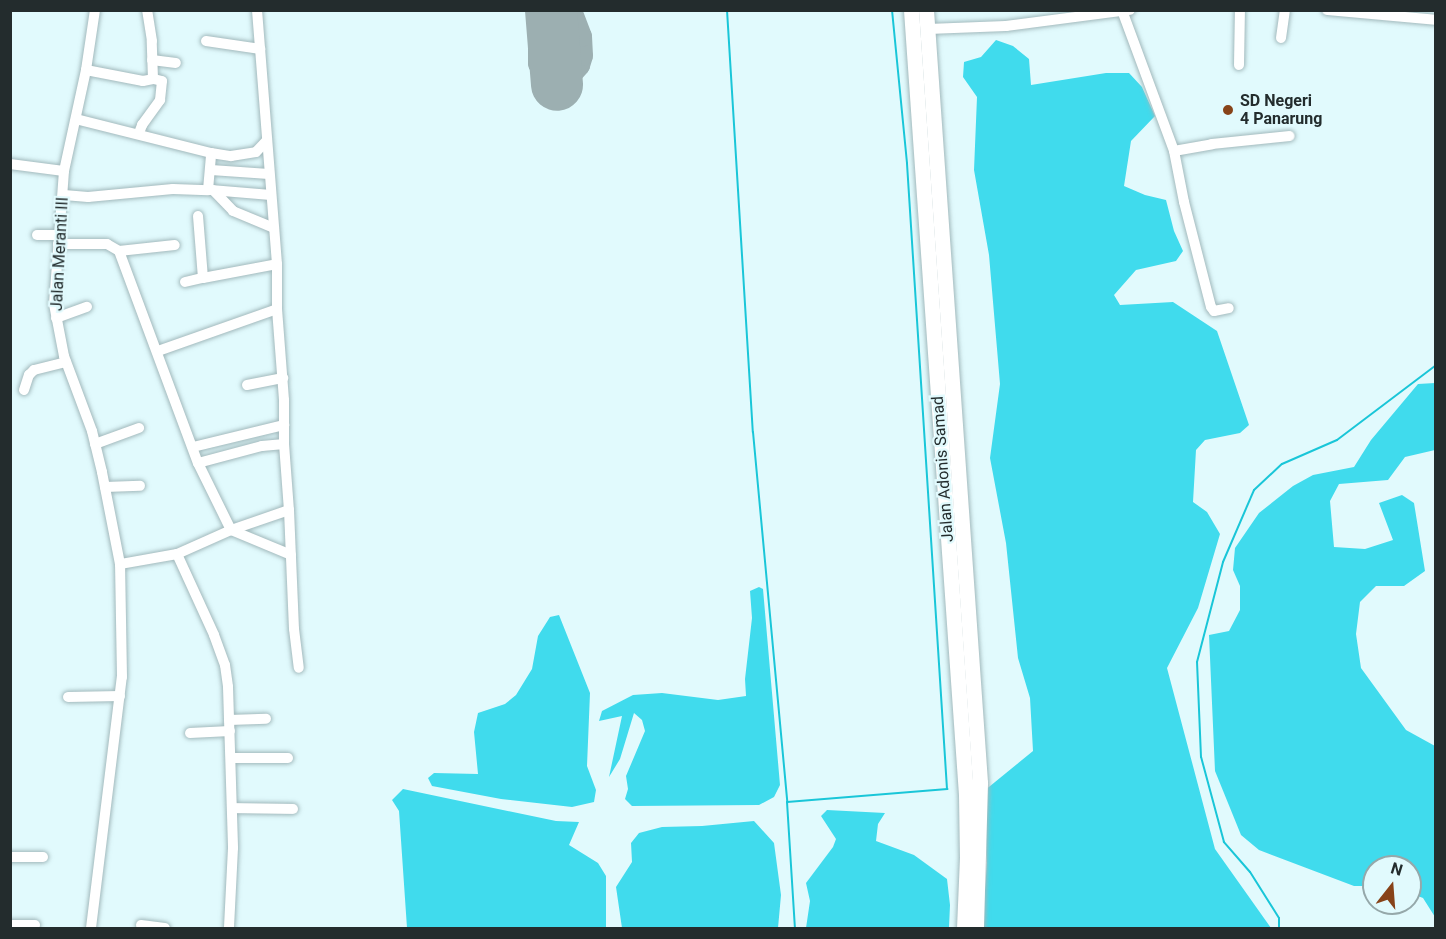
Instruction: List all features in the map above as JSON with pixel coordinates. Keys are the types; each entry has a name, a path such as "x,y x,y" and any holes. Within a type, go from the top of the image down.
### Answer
{"highway":[{"name":"Jalan Adonis Samad","path":"911,10 930,188"},
{"name":"Jalan Adonis Samad","path":"926,10 930,188 976,928"},
{"name":"Jalan Adonis Samad","path":"964,928 972,872"}],"street":[{"name":"Jalan Meranti III","path":"91,928 120,696 123,654 120,564 95,444 66,363 54,304 64,171 86,70 95,10"},
{"path":"147,10 153,79"},
{"path":"257,10 277,264 277,309 283,378 284,444 294,628 299,668"},
{"path":"1239,65 1240,10"},
{"path":"1281,38 1286,10"},
{"path":"1327,10 1436,20"},
{"path":"928,29 1006,26 1127,12 1174,151 1184,202 1211,307 1214,311 1229,308"},
{"path":"206,41 260,49"},
{"path":"152,60 176,63"},
{"path":"86,70 143,81 153,79 162,81 160,100 142,125 139,134"},
{"path":"76,119 231,156 256,152 267,140"},
{"path":"1174,151 1212,144 1290,136"},
{"path":"212,153 211,190 233,211 274,228"},
{"path":"10,164 64,171"},
{"path":"211,170 269,174"},
{"path":"64,195 88,197 173,189 271,195"},
{"path":"198,216 203,278"},
{"path":"36,235 107,244 119,251 175,245"},
{"path":"119,251 198,463 231,530 291,555"},
{"path":"184,282 277,264"},
{"path":"56,318 87,307"},
{"path":"158,351 277,309"},
{"path":"24,390 29,375 34,370 66,363"},
{"path":"247,385 283,378"},
{"path":"193,447 284,425"},
{"path":"95,444 139,428"},
{"path":"198,463 262,446 284,444"},
{"path":"105,487 140,486"},
{"path":"120,564 177,554 231,530 289,510"},
{"path":"177,554 206,615 225,665 230,726 232,808 229,928"},
{"path":"68,697 120,696"},
{"path":"190,733 266,719"},
{"path":"231,758 288,758"},
{"path":"232,808 293,809"},
{"path":"10,857 43,858"},
{"path":"10,925 35,925"},
{"path":"141,925 165,928"}],"shaded area":[{"path":"996,40 1013,46 1029,59 1031,85 1106,73 1129,73 1142,87 1155,116 1131,141 1124,186 1145,195 1166,200 1174,231 1183,251 1176,261 1136,270 1114,295 1120,305 1173,302 1217,331 1249,425 1240,433 1205,440 1196,450 1193,502 1207,512 1220,534 1198,608 1167,668 1215,849 1271,928 982,928 987,863 984,791 1033,751 1030,698 1018,658 1006,543 990,458 1000,384 989,255 974,170 977,97 963,77 964,62 981,57"},
{"path":"1435,383 1435,450 1405,457 1388,480 1339,484 1330,501 1334,547 1365,549 1393,540 1379,503 1402,495 1414,503 1425,571 1404,586 1376,586 1360,602 1356,634 1361,668 1406,730 1435,746 1435,917 1422,898 1422,855 1362,855 1362,886 1354,886 1259,850 1241,835 1215,771 1209,635 1229,631 1240,610 1240,586 1233,570 1235,548 1259,513 1293,486 1313,475 1354,467 1371,440 1418,384"},
{"path":"759,587 763,589 780,785 774,797 759,805 632,806 625,799 628,789 626,776 645,731 642,720 634,713 620,759 609,777 622,716 599,721 602,711 633,695 662,693 718,700 746,696 745,679 752,618 750,591"},
{"path":"559,615 590,693 587,766 596,790 594,802 572,807 501,799 432,786 428,778 434,773 478,774 474,732 478,713 505,704 516,695 532,669 538,636 550,617"},
{"path":"403,789 556,821 579,822 569,845 598,863 606,876 606,928 407,928 399,811 392,800"},
{"path":"827,810 885,813 878,824 876,841 914,855 947,879 950,905 949,928 806,928 810,901 806,883 833,847 836,839 821,816"},
{"path":"754,821 774,843 781,895 778,928 622,928 616,887 632,862 631,843 639,833 662,827"}],"waterway":[{"path":"727,10 753,432 787,802 947,789 907,163 892,10"},
{"path":"1279,928 1279,918 1250,872 1224,842 1201,757 1197,662 1223,562 1254,490 1282,464 1337,440 1436,365"},
{"path":"787,802 795,928"}],"taxiway":[{"path":"553,34 538,47 538,63 544,73 553,78 561,78 571,74 579,65 582,55 581,36 571,10"}],"runway":[{"path":"551,10 557,85"}],"place":[{"name":"SD Negeri 4 Panarung","path":"1228,110"}]}
